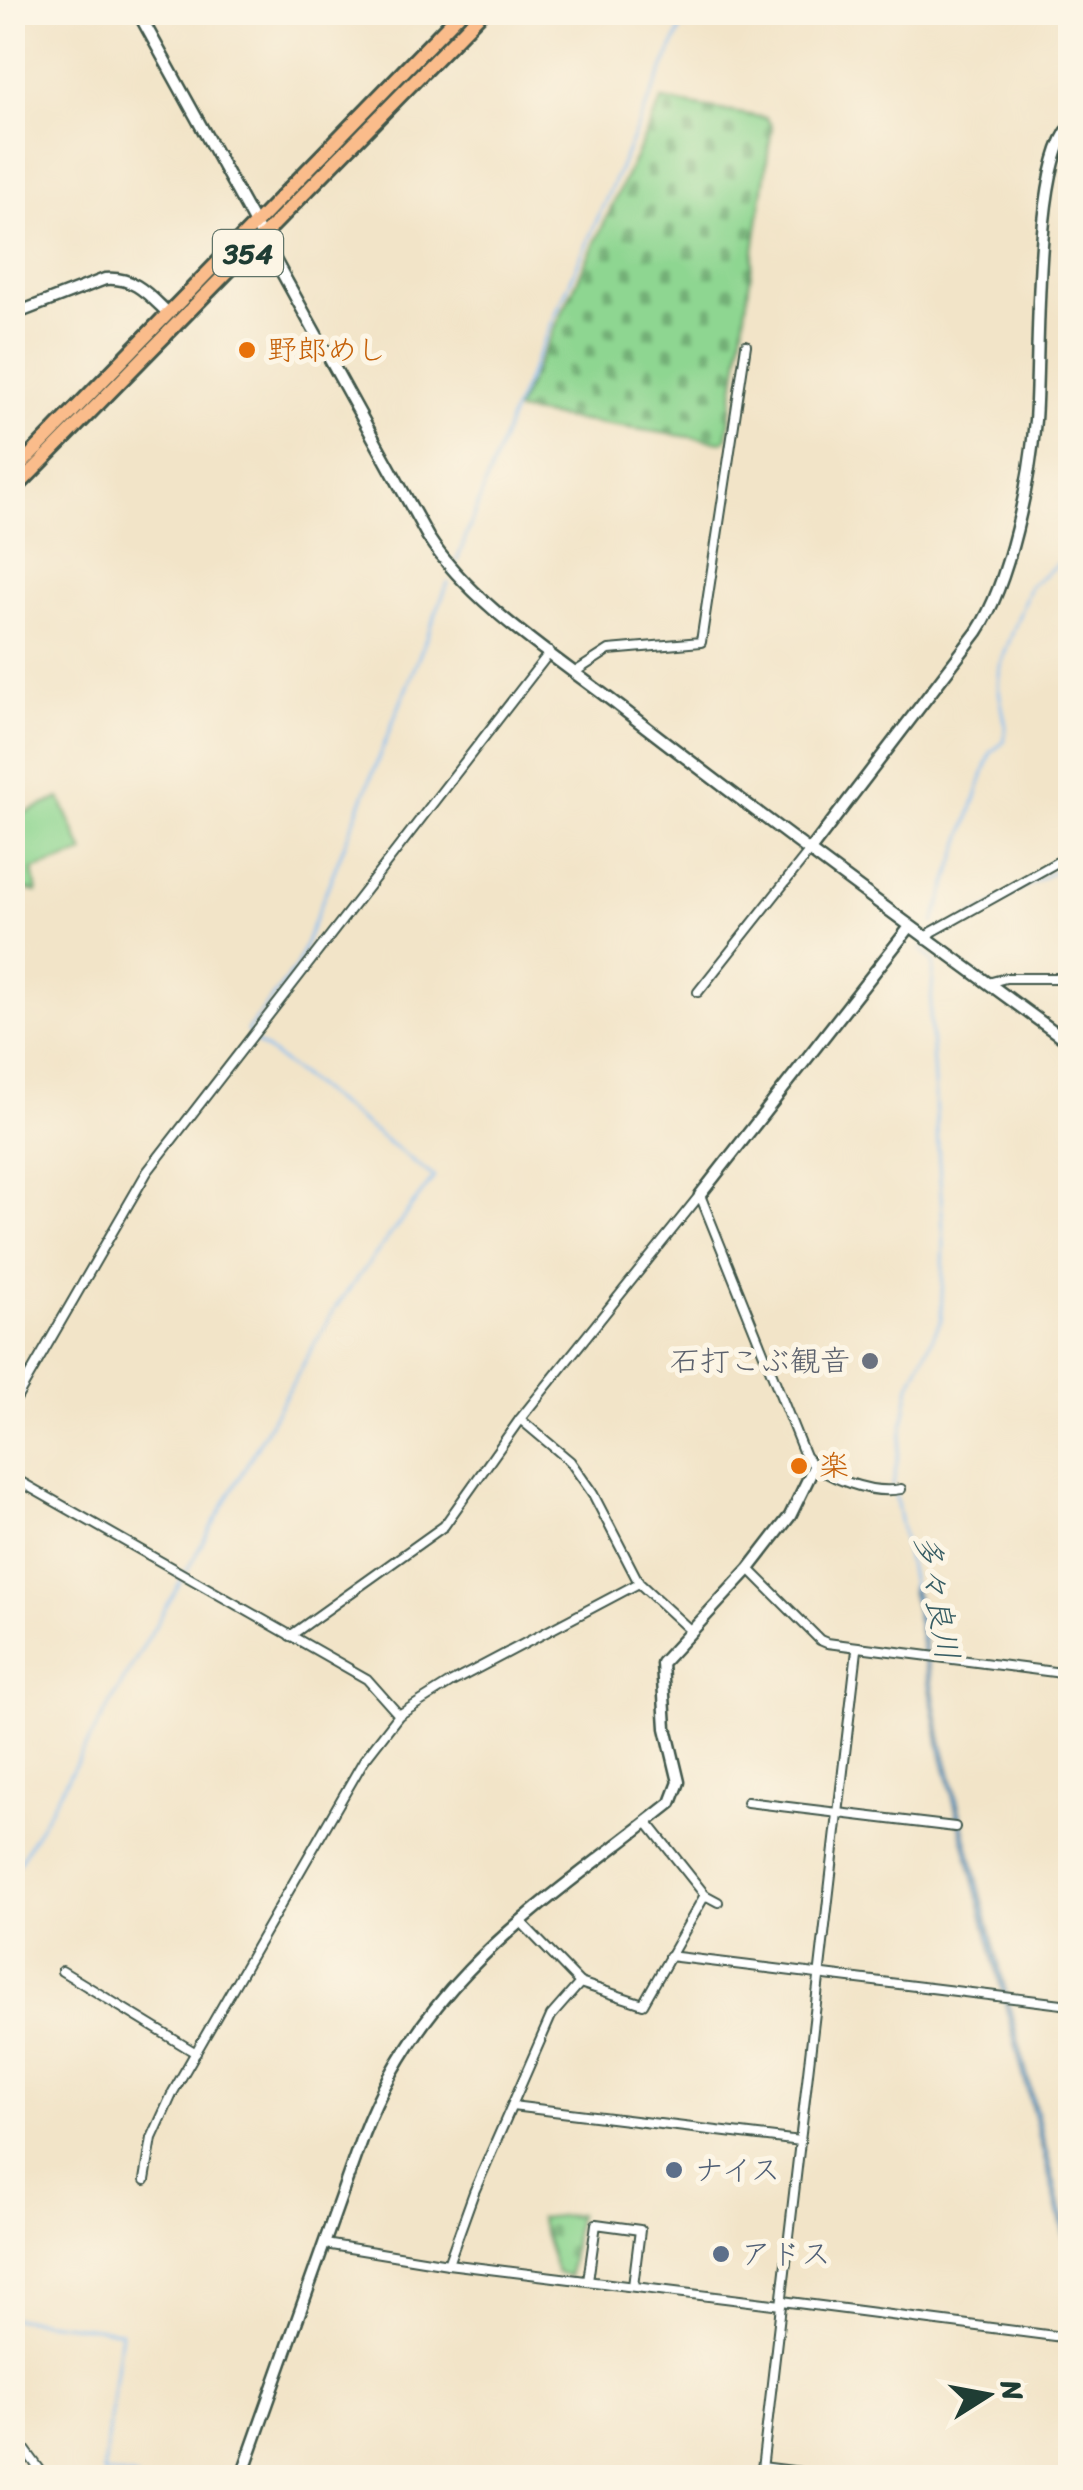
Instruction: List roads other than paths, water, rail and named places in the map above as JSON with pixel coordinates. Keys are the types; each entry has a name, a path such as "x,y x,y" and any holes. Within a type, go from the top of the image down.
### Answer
{"highway":[{"name":"354","path":"12,474 461,12"},
{"name":"354","path":"12,492 482,12"}],"street":[{"path":"138,12 436,550 473,591 909,928 1070,1043"},
{"path":"698,992 809,852 994,605 1012,542 1033,434 1043,235 1057,150 1070,127"},
{"path":"12,315 111,278 129,280 141,287 168,313"},
{"path":"575,672 610,650 702,642 746,344"},
{"path":"12,1406 147,1172 550,652"},
{"path":"926,940 932,932 1070,855"},
{"path":"290,1636 444,1526 520,1420 909,928"},
{"path":"988,983 1006,978 1070,978"},
{"path":"700,1196 804,1456 814,1468 890,1492 901,1489"},
{"path":"520,1420 570,1461 593,1494 639,1583 691,1631"},
{"path":"241,2478 376,2102 398,2058 474,1962 520,1920 671,1804 678,1792 678,1782 660,1674 666,1656 748,1569 790,1516 814,1468"},
{"path":"12,1478 367,1680 399,1715"},
{"path":"748,1569 820,1640 858,1650 1070,1674"},
{"path":"144,2180 152,2138 196,2053 354,1778 399,1715 450,1683 639,1583"},
{"path":"846,2478 761,2472 858,1650"},
{"path":"747,1802 955,1827"},
{"path":"647,1822 705,1895 718,1902"},
{"path":"520,1920 580,1983 643,2004 705,1895"},
{"path":"669,1956 1070,2006"},
{"path":"62,1971 196,2053"},
{"path":"448,2264 474,2192 551,2016 580,1983"},
{"path":"512,2106 800,2140"},
{"path":"588,2281 596,2224 640,2230 633,2286"},
{"path":"324,2244 448,2264 1070,2338"},
{"path":"12,2432 46,2478"}],"water":[{"path":"911,1588 917,1598 941,1737 1070,2243 1070,2259 940,1748"}],"waterway":[{"path":"457,561 509,421 688,12"},
{"path":"934,923 991,752 1004,742 1006,727 998,686 1000,666 1030,586 1070,554"},
{"path":"250,1035 247,1031 296,967 448,583"},
{"name":"多々良川","path":"938,936 1070,862"},
{"name":"多々良川","path":"893,1485 910,1385 941,1320 944,1244 930,1017 934,963 920,948"},
{"path":"186,1572 335,1308 434,1177 255,1041"},
{"name":"多々良川","path":"895,1493 913,1589"},
{"path":"12,1875 182,1579"},
{"path":"12,2318 121,2331 103,2473 137,2478"}],"place":[{"name":"野郎めし","path":"247,350"},
{"name":"石打こぶ観音","path":"870,1361"},
{"name":"楽","path":"799,1466"},
{"name":"ナイス","path":"674,2170"},
{"name":"アドス","path":"721,2254"}]}
